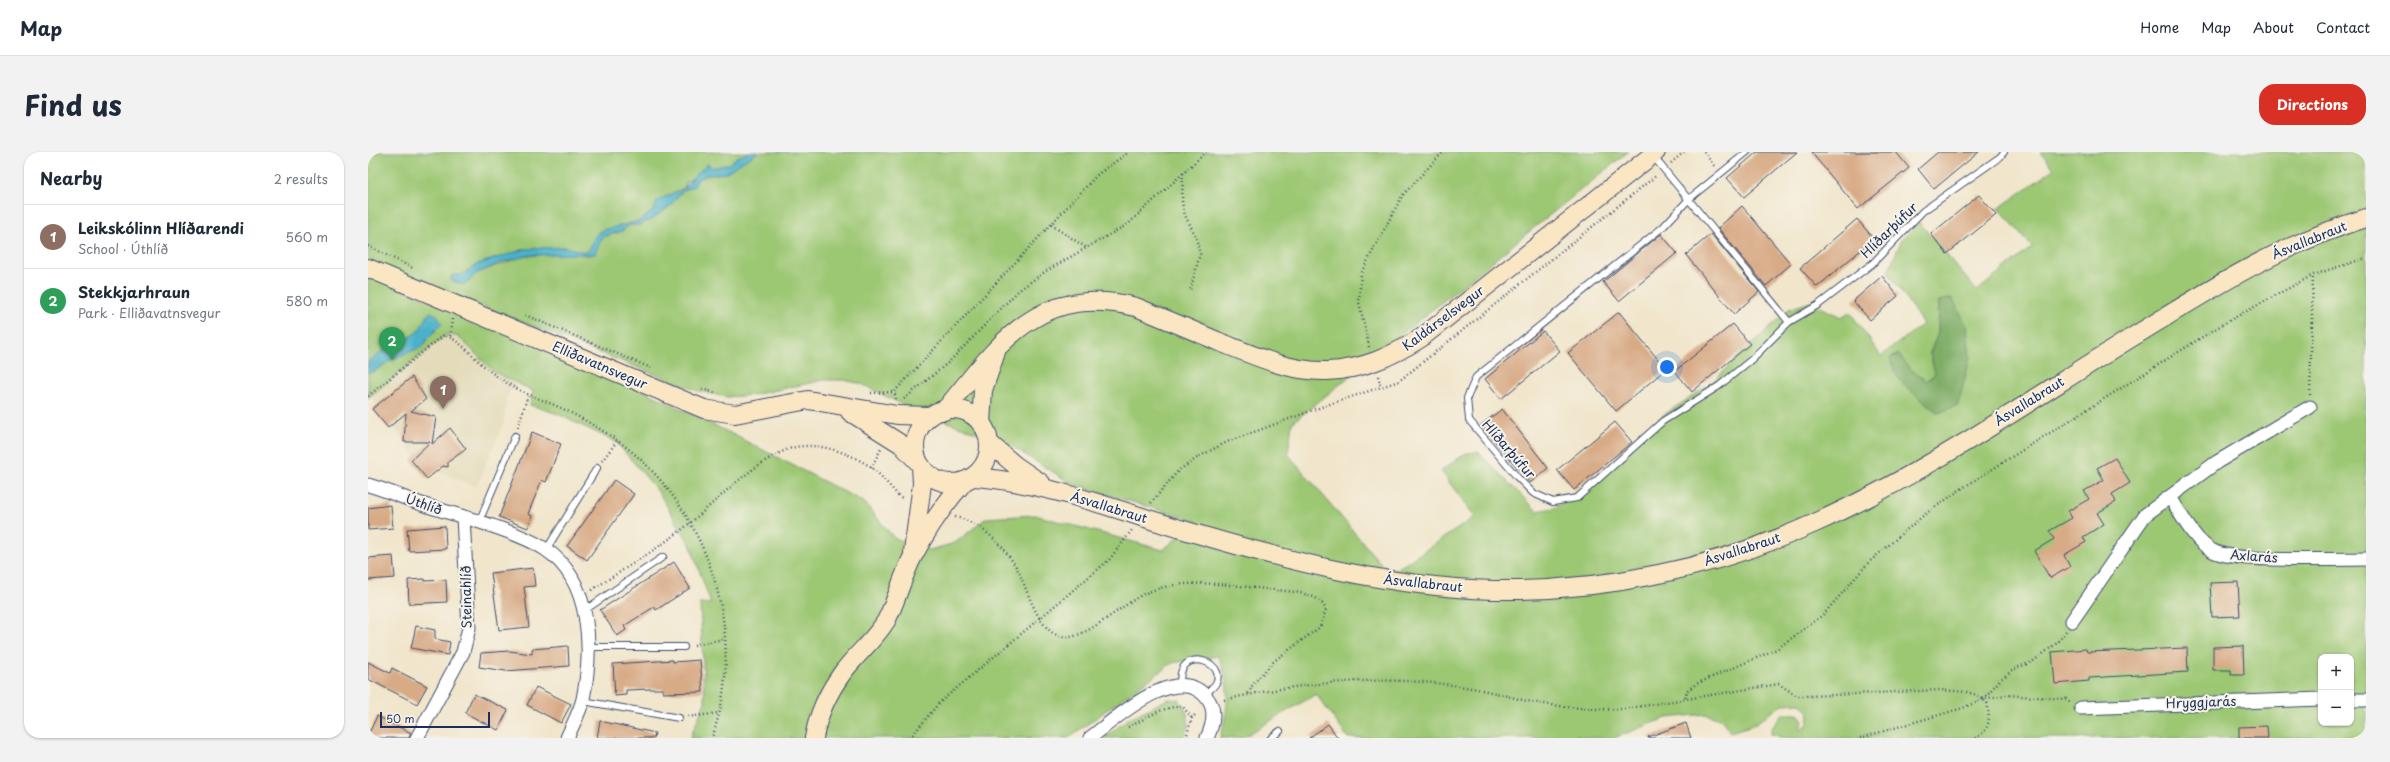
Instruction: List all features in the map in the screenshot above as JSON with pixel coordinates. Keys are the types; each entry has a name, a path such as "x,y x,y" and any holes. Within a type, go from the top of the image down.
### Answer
{"main road":[{"name":"Kaldárselsvegur","path":"938,413 975,370 1027,322 1044,313 1084,303 1116,302 1136,307 1278,365 1304,370 1328,371 1374,362 1395,354 1421,338 1654,154"},
{"name":"Ásvallabraut","path":"969,479 1002,479 1050,490 1238,546 1294,561 1383,580 1444,588 1539,590 1643,577 1744,551 1837,512 1885,488 1943,454 2240,272 2301,240 2366,218"},
{"name":"Elliðavatnsvegur","path":"368,268 704,409 735,414 808,400 896,415 938,413"},
{"name":"Kaldárselsvegur","path":"981,424 983,390 998,348"},
{"name":"Elliðavatnsvegur","path":"841,406 901,444 920,464"},
{"path":"814,738 821,711 830,691 843,672 876,636 886,621 912,557 951,496 987,459 989,443 981,424 970,414 960,410 938,413 924,423 915,441 920,464 922,484 912,557"},
{"name":"Ásvallabraut","path":"989,443 1016,466 1050,490"},
{"path":"920,464 932,478 942,482 969,479"}],"street":[{"path":"2072,621 2145,514 2217,462 2310,408"},
{"name":"Úthlíð","path":"368,485 479,522 546,550 564,568 583,604 588,662 583,700 567,738"},
{"name":"Axlarás","path":"2170,497 2188,525 2204,544 2214,552 2251,558 2366,559"},
{"name":"Steinahlíð","path":"417,738 463,652 469,628 463,517"},
{"path":"1090,738 1150,695 1180,686 1191,686 1205,695 1211,703 1213,713 1207,738"},
{"name":"Hryggjarás","path":"2081,708 2318,699"},
{"path":"2354,700 2366,700"}],"lane":[{"name":"Hlíðarþúfur","path":"1747,152 1689,199 1663,227 1476,377 1467,398 1469,420 1517,477 1533,493 1553,502 1577,498 1663,421 1718,386 1752,359 1789,322 1818,305 1873,263 1923,210 1962,186 2000,157 2004,152"},
{"path":"1654,154 1789,322"},
{"path":"479,522 515,436"},
{"path":"546,550 597,468"},
{"path":"583,604 663,557"},
{"path":"587,647 684,647"},
{"path":"1180,686 1182,669 1185,665 1200,660 1207,662 1216,671 1217,676 1216,683 1205,695"},
{"path":"583,700 679,718"},
{"path":"1271,738 1280,731"}],"path":[{"path":"865,392 894,392 1098,174 1129,152"},
{"path":"903,400 949,362 1018,291 1046,271 1128,224 1206,152"},
{"path":"1381,387 1366,338 1359,302 1361,273 1402,196 1443,152"},
{"path":"1704,152 1720,173"},
{"path":"1183,173 1182,202 1184,215 1196,237 1200,254 1190,291"},
{"path":"1051,225 1087,248"},
{"path":"368,246 416,269"},
{"path":"1685,698 1688,690 1696,684 1777,649 1823,615 1869,562 1924,515 1964,487 2223,324 2313,276 2366,258"},
{"path":"2310,408 2313,276"},
{"path":"523,314 654,369"},
{"path":"368,396 444,334 458,343 495,376 528,396 571,412 617,441 645,463 656,475 690,523 705,551 719,599 724,639 724,686 712,738"},
{"path":"699,388 720,394"},
{"path":"894,392 898,405"},
{"path":"515,436 528,396"},
{"path":"597,468 617,441"},
{"path":"583,604 690,523 760,465 787,450 806,446 826,448 849,456 871,468 899,496 906,499"},
{"path":"953,516 972,522 1006,552 1015,566 1039,618 1051,632 1062,637 1074,637 1128,602 1148,592 1172,586 1198,584 1285,591 1311,596 1322,602 1326,610 1320,627 1274,661 1253,684 1248,694"},
{"path":"910,738 939,703 1109,560 1136,524"},
{"path":"1983,699 2001,679 2016,668 2032,662 2057,644 2072,621"},
{"path":"684,647 724,639"},
{"path":"1223,700 1248,694 1319,684 1386,682 1465,687 1529,701 1600,710 1624,709 1778,684 1797,696 1938,690 1967,692 1983,699 1987,703 1988,727 1982,734 1975,738"},
{"path":"1860,738 1956,710 1983,699 2005,695 2066,699 2081,708"},
{"path":"1122,730 1165,708 1175,706 1183,707 1192,718"},
{"path":"679,718 719,713"},
{"path":"1186,738 1192,718 1197,713"}],"shaded area":[{"path":"445,334 459,337 494,372 516,384 507,396 504,422 476,487 421,464 368,392 368,382"}],"green space":[{"path":"368,152 750,152 737,157 729,164 711,168 709,164 697,176 686,182 684,188 657,201 654,210 639,221 603,230 595,236 589,250 584,252 566,247 525,249 478,264 461,275 451,276 451,280 461,284 467,282 477,273 521,257 554,253 590,255 603,237 622,231 630,225 639,225 652,219 669,207 682,191 691,188 698,179 708,175 725,173 758,152 1628,152 1292,423 1288,454 1387,571 1397,569 1475,517 1441,471 1466,453 1478,452 1537,511 1554,508 1583,489 1621,459 1662,416 1709,385 1789,309 1810,302 1841,317 1850,312 1881,356 1923,324 1888,272 1902,239 1919,222 1977,291 2032,247 1999,208 2054,169 2041,152 2366,152 2366,738 1784,738 1771,734 1771,729 1783,714 1798,714 1803,720 1800,730 1808,724 1809,712 1799,703 1783,704 1753,725 1730,732 1722,720 1706,714 1666,718 1614,738 1579,738 1578,735 1569,738 1348,738 1316,694 1242,738 1220,738 1227,706 1227,687 1218,656 1172,663 1068,738 690,738 705,702 700,603 711,604 690,544 657,490 616,442 558,414 530,405 533,391 494,372 459,337 447,334 368,398 368,275 640,389 730,433 864,502 894,538 930,550 955,543 986,518 1035,515 1163,550 1197,521 1074,485 1008,444 909,408 862,384 844,380 824,380 753,395 726,397 695,390 368,261","holes":["1939,301 1938,413 1893,372 1899,354 1907,366 1926,382 1935,374 1930,353 1938,333"]},
{"path":"1952,298 1967,326 1970,358 1958,405 1938,413 1903,383 1897,375 1890,358 1899,354 1907,366 1926,381 1935,374 1930,353 1938,333 1939,301"},
{"path":"1168,699 1180,700 1187,714 1188,724 1182,738 1104,738 1128,719"}],"water":[{"path":"750,152 758,152 725,173 708,175 698,179 694,186 682,191 669,207 652,219 639,225 630,225 622,231 602,237 595,254 530,255 503,262 477,273 465,284 451,280 452,275 461,275 478,264 525,249 566,247 584,252 587,251 591,247 595,236 603,230 640,221 654,210 657,201 684,188 695,175 708,164 713,168 729,164 737,157"},
{"path":"430,312 437,315 442,324 427,339 424,346 391,360 375,371 368,373 368,362 396,341 409,338 419,330"}],"building":[{"path":"1757,152 1797,152 1744,197 1727,178"},
{"path":"1811,152 1896,152 1909,168 1858,209"},
{"path":"1938,152 1979,152 1934,189 1918,169"},
{"path":"1979,195 1996,215 1947,254 1931,234"},
{"path":"1742,206 1791,264 1766,286 1718,228"},
{"path":"1857,219 1874,239 1817,287 1800,268"},
{"path":"1661,234 1677,253 1619,301 1603,282"},
{"path":"1711,234 1759,292 1734,314 1686,255"},
{"path":"1882,276 1898,296 1870,320 1853,301"},
{"path":"1619,312 1666,369 1616,411 1568,353"},
{"path":"1733,324 1750,344 1692,392 1675,371"},
{"path":"1543,331 1560,351 1501,399 1485,379"},
{"path":"412,377 426,399 411,411 436,417 432,444 450,428 466,449 448,462 448,467 443,466 427,479 411,460 430,442 404,442 406,413 388,428 372,409"},
{"path":"1502,409 1548,468 1530,483 1481,425"},
{"path":"1615,422 1632,442 1574,490 1557,470"},
{"path":"532,432 561,444 546,482 542,480 528,514 532,516 528,528 499,517"},
{"path":"2115,458 2130,483 2112,494 2116,502 2097,513 2104,524 2083,537 2086,542 2064,555 2070,567 2050,578 2034,551 2054,539 2049,531 2072,518 2068,511 2089,499 2084,491 2104,480 2097,468"},
{"path":"614,480 634,494 587,560 567,546"},
{"path":"391,505 393,528 368,530 368,508"},
{"path":"445,526 446,549 409,551 407,529"},
{"path":"393,556 395,578 368,580 368,558"},
{"path":"674,562 690,588 656,610 654,607 624,626 626,630 617,636 600,610"},
{"path":"533,568 535,586 524,587 529,627 499,630 491,573"},
{"path":"425,579 425,581 446,580 447,602 409,604 408,580"},
{"path":"2238,582 2240,616 2212,617 2210,583"},
{"path":"416,626 435,630 435,639 450,642 448,655 411,648"},
{"path":"568,646 569,666 506,671 479,667 481,653 509,651 532,654 532,649"},
{"path":"2243,646 2244,675 2231,675 2231,670 2213,670 2213,647"},
{"path":"2187,648 2188,672 2089,678 2089,681 2055,684 2052,652 2086,649 2087,652"},
{"path":"673,660 673,662 700,660 703,692 663,693 663,689 626,690 626,695 615,696 613,664"},
{"path":"368,662 390,673 392,668 427,686 417,704 368,679"},
{"path":"536,687 571,704 561,723 527,705"},
{"path":"474,694 508,710 498,730 465,713"},
{"path":"377,716 411,733 409,738 374,738 368,735"},
{"path":"600,721 655,733 654,738 597,738"},
{"path":"1686,723 1691,738 1648,738 1648,737"},
{"path":"1328,724 1338,738 1309,738"},
{"path":"2267,726 2268,738 2239,738 2239,727"}],"place":[{"name":"Stekkjarhraun","path":"392,360"},
{"name":"Leikskólinn Hlíðarendi","path":"443,409"}]}
